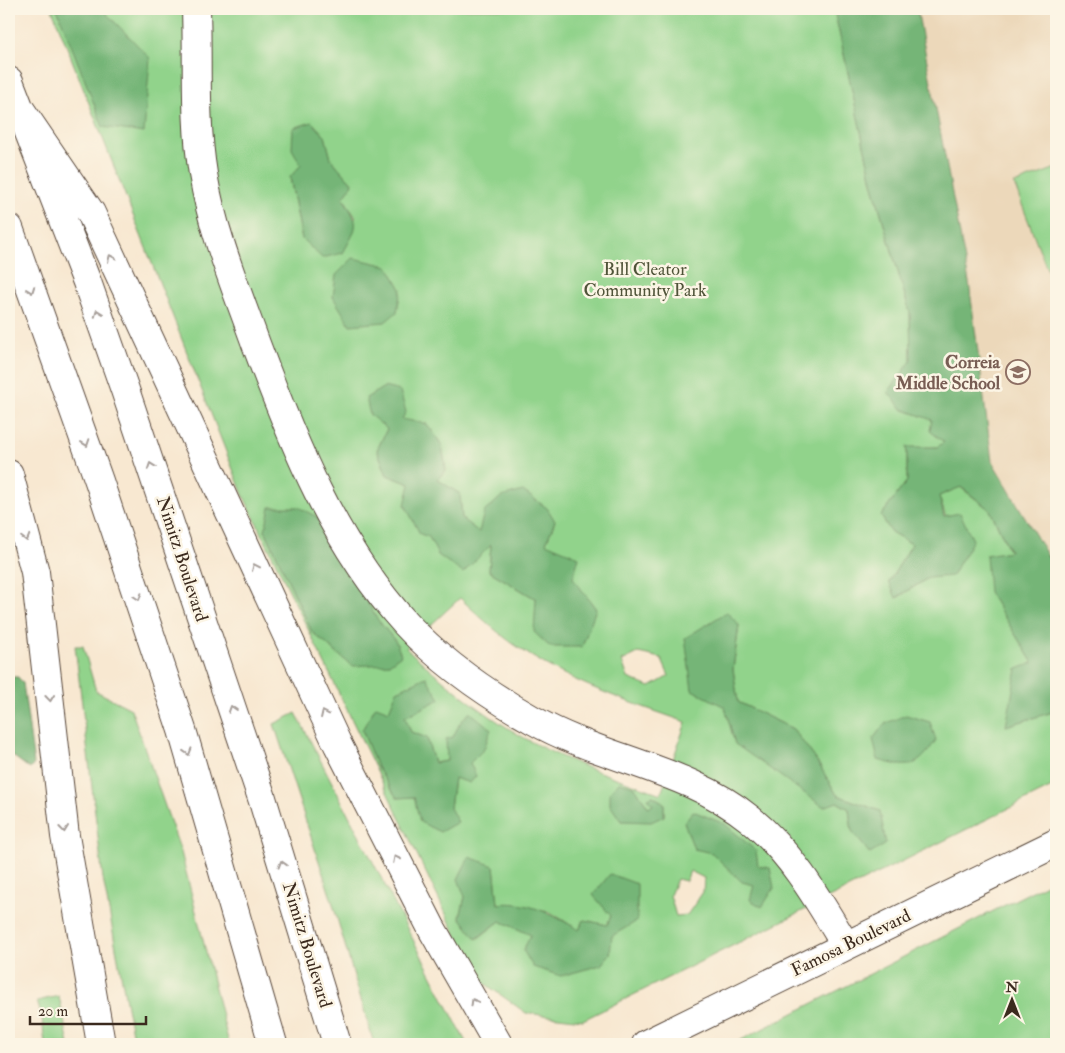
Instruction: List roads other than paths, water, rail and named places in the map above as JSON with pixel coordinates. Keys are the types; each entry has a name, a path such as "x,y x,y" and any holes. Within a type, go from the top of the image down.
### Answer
{"main road":[{"path":"196,9 197,111 203,173 213,222 280,407 302,460 349,548 406,624 450,664 494,697 536,722 576,742 679,780 717,798 750,818 779,847 803,877 846,946"},
{"name":"Nimitz Boulevard","path":"9,80 87,282 134,417 262,798 337,1044"},
{"path":"20,110 91,213 338,745 432,929 498,1044"},
{"path":"9,228 99,481 182,730 232,895 273,1044"},
{"path":"9,474 35,572 65,836 101,1044"},
{"name":"Famosa Boulevard","path":"646,1044 1056,843"}],"place":[{"name":"Correia Middle School","path":"1018,372"}],"park label":[{"name":"Bill Cleator Community Park","path":"645,279"}]}
